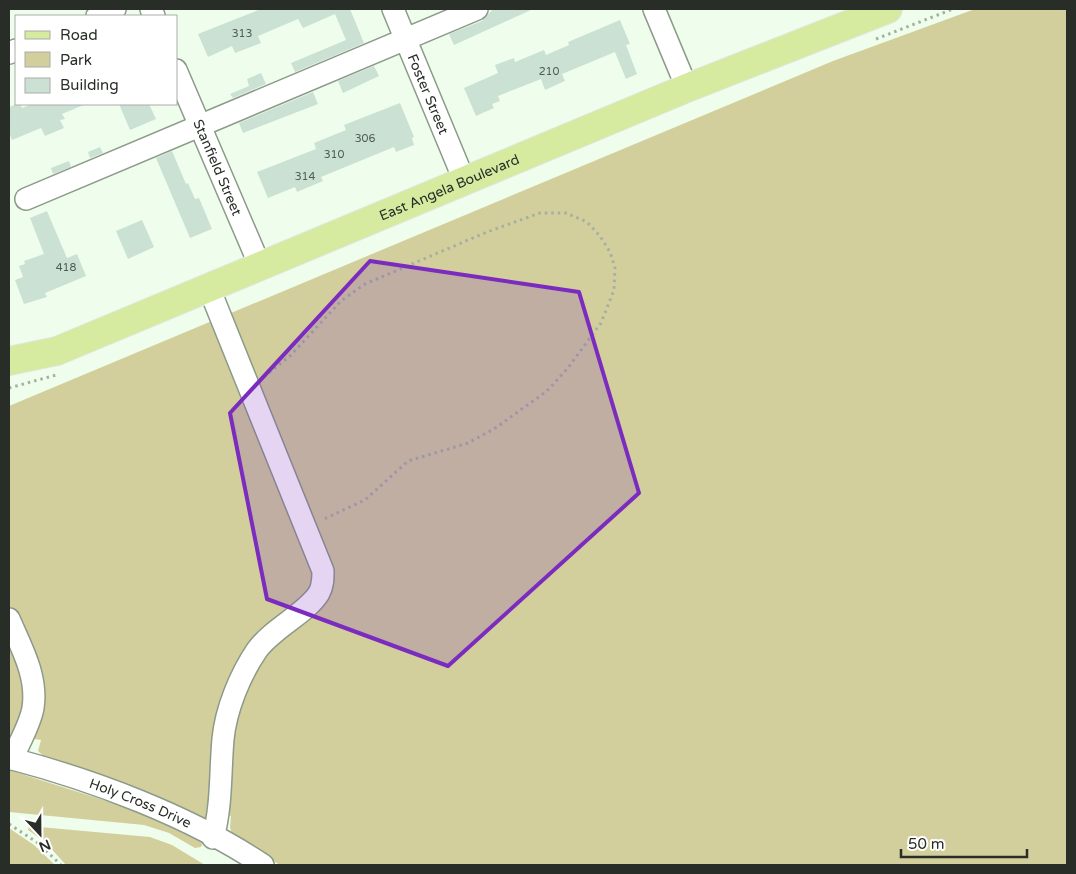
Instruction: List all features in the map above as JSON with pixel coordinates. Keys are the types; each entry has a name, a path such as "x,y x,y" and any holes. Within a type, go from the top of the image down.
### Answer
{"main road":[{"name":"East Angela Boulevard","path":"9,361 57,351 687,88 888,9"}],"street":[{"path":"100,15 115,9"},
{"name":"Foster Street","path":"393,9 464,180"},
{"path":"26,199 477,9"},
{"path":"654,9 687,88"},
{"name":"Stanfield Street","path":"178,75 260,266"},
{"path":"209,288 323,571 323,583 319,594 268,638 258,650 246,669 230,708 223,738 220,811 214,838"},
{"path":"10,628 31,672 34,690 32,710 10,758"},
{"name":"Holy Cross Drive","path":"10,758 38,765 152,806 244,853 263,865"}],"path":[{"path":"248,384 280,366 341,301 365,284 487,232 540,212 566,213 587,222 600,236 610,252 615,268 614,290 601,322 567,369 546,391 494,429 468,443 408,461 365,500 305,527"},
{"path":"9,824 38,843 61,865"}],"highlighted area":[{"path":"370,261 579,292 639,493 448,666 267,599 230,413"}],"green space":[{"path":"975,9 1067,9 1067,865 280,865 232,836 230,827 231,816 215,809 206,822 150,794 46,758 38,751 41,740 9,735 9,406 833,61"},
{"path":"9,770 135,810 203,843 201,847 195,848 169,833 144,825 9,812"},
{"path":"29,826 150,837 172,845 205,865 66,865 45,842 28,830"},
{"path":"9,828 34,845 55,865 9,865"}],"building":[{"path":"261,9 350,9 364,43 295,72 291,63 346,40 335,14 303,28 298,19 258,36 261,43 235,53 232,46 208,57 198,34"},
{"path":"493,9 533,9 454,45 449,34 482,21"},
{"path":"620,20 630,44 626,45 637,74 626,79 615,52 562,74 565,81 545,90 541,79 498,96 500,101 492,104 494,108 476,116 464,88 498,73 495,65 514,58 515,62 544,50 546,55 569,45 568,42"},
{"path":"374,66 379,76 343,93 338,81"},
{"path":"261,73 266,84 233,98 230,94 249,86 247,79"},
{"path":"313,92 318,104 243,133 239,123"},
{"path":"400,103 414,137 412,138 414,145 396,152 394,147 321,177 323,181 297,192 295,187 268,198 257,172 316,149 314,143 346,130 344,125"},
{"path":"15,105 20,105 22,108 30,105 84,105 62,114 65,119 60,120 64,128 45,136 41,128 12,140 9,133 9,107"},
{"path":"119,105 149,105 156,119 130,130"},
{"path":"100,147 103,153 90,158 88,152"},
{"path":"172,151 186,184 188,183 195,199 199,198 212,229 190,238 156,158"},
{"path":"69,161 71,167 53,174 51,168"},
{"path":"47,211 67,258 77,254 86,276 45,293 47,297 24,304 15,280 23,277 19,266 25,264 24,261 44,254 30,218"},
{"path":"142,220 154,247 128,259 116,231"}]}
